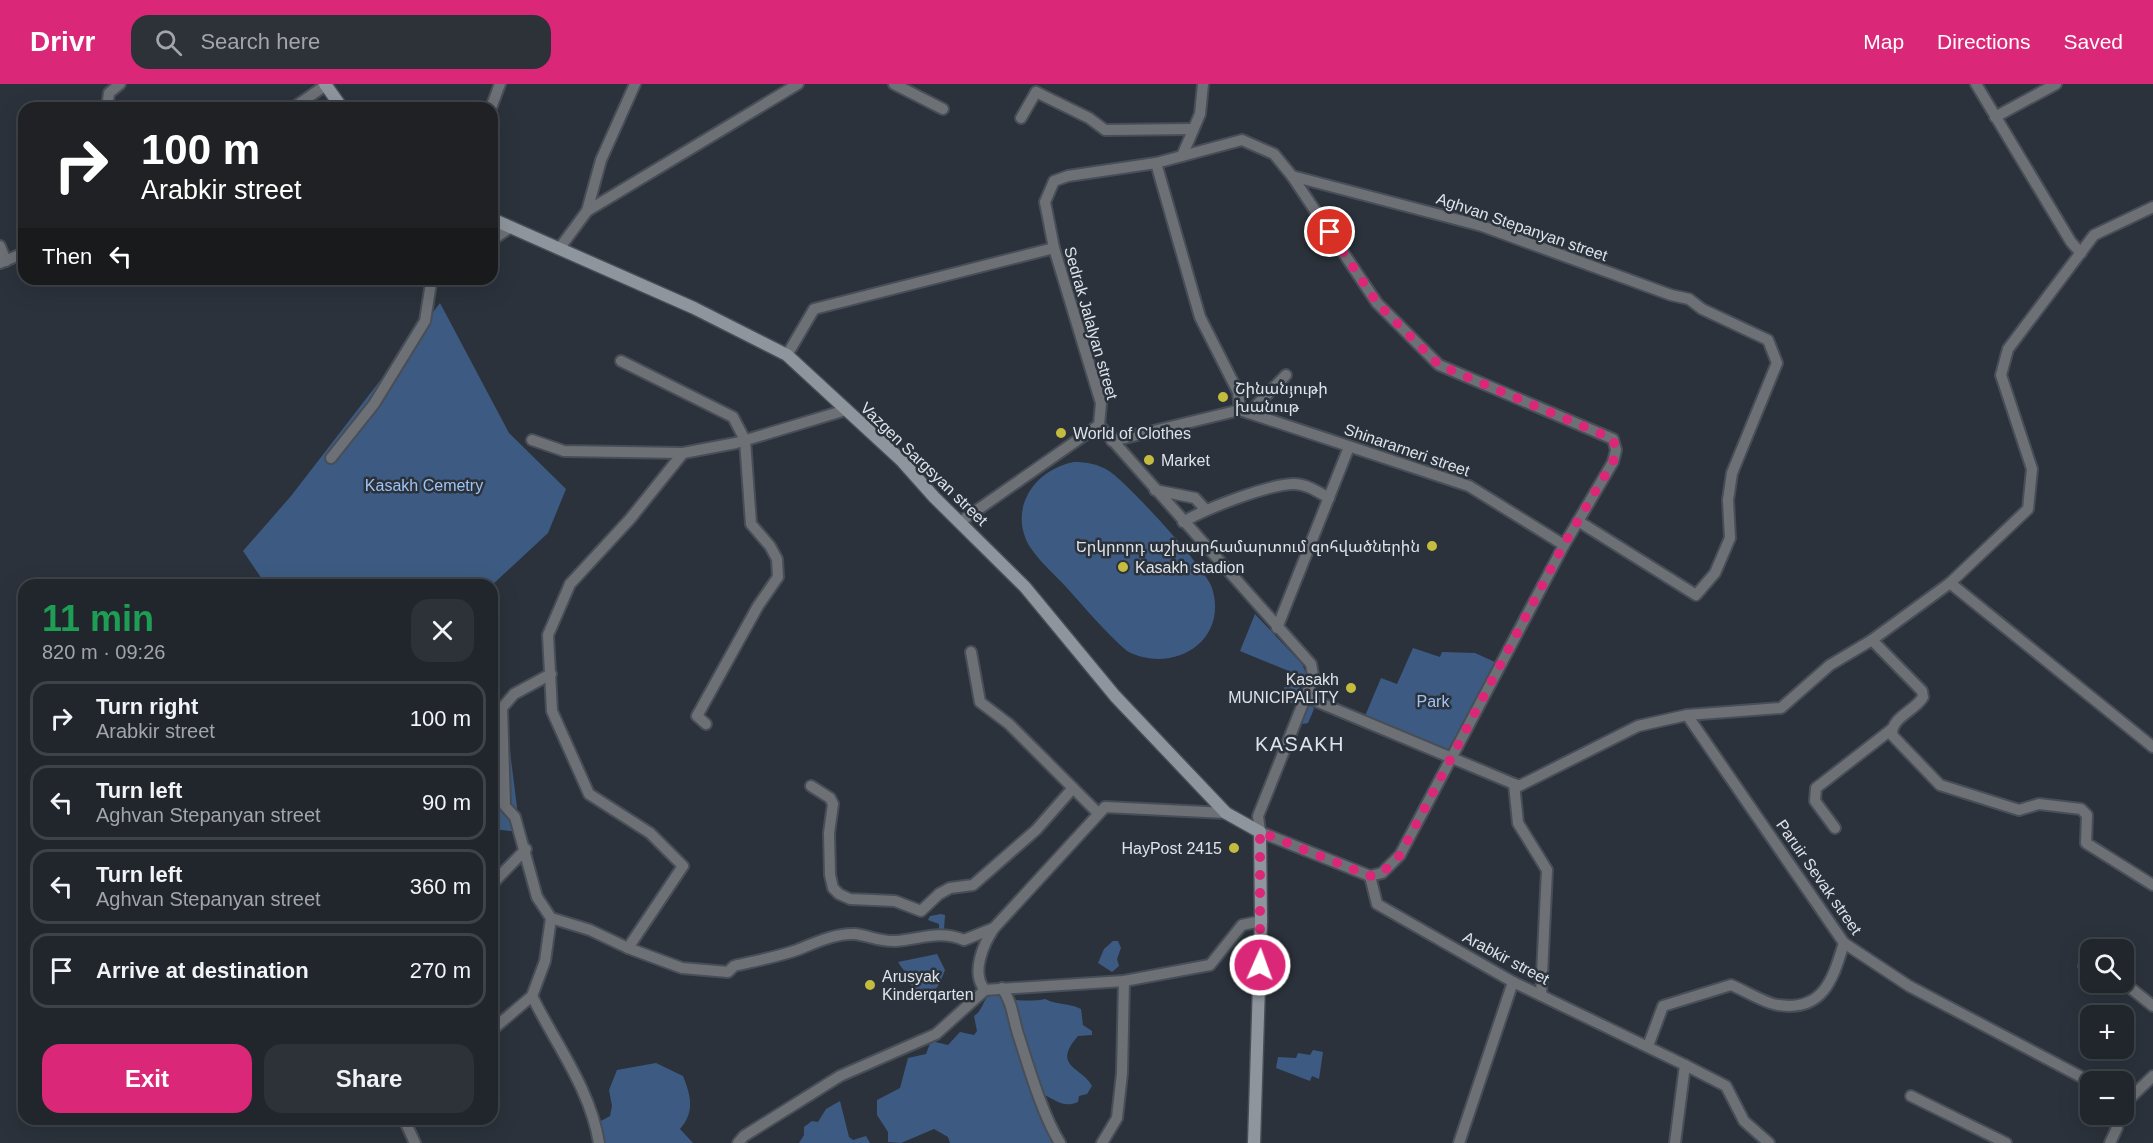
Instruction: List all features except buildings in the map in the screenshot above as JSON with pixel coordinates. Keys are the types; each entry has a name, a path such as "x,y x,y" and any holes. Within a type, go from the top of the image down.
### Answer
{"street":[{"path":"108,102 109,93 120,84"},
{"path":"301,102 325,84 338,102"},
{"path":"493,102 500,84"},
{"path":"559,249 587,211 601,160 635,84"},
{"path":"587,211 798,84"},
{"path":"894,84 943,109"},
{"path":"1182,156 1200,114 1203,84"},
{"path":"1976,84 2071,242 2081,253"},
{"path":"1995,117 2056,84"},
{"path":"1021,118 1036,92 1089,118 1105,130 1193,129"},
{"path":"1245,411 1238,392 1200,317 1156,163 1242,140 1274,154 1292,176 1377,303 1439,365 1613,439 1616,450 1613,462 1564,544 1400,855 1382,873 1370,876 1260,832 1261,921 1254,1143"},
{"name":"Sedrak Jalalyan street","path":"1156,163 1068,176 1054,181 1045,202 1054,248 1101,403 1099,425 1311,664 1313,675 1306,697 1258,816 1260,832"},
{"name":"Aghvan Stepanyan street","path":"1292,176 1482,226 1671,295 1689,299 1702,309 1768,340 1777,363 1732,473 1728,500 1730,538 1715,573 1696,595 1578,521"},
{"path":"1306,697 1520,786 1638,726 1687,715 1781,708 1830,664 1872,640 1950,583 2028,509 2032,469 2001,375 2008,349 2094,235 2153,207"},
{"name":"Vazgen Sargsyan street","path":"498,222 694,308 788,354 901,459 1038,602 1115,696 1226,813 1260,832"},
{"path":"498,236 510,227"},
{"path":"0,246 3,262 18,256"},
{"path":"788,354 814,309 1054,248"},
{"path":"331,458 374,404 425,321 431,285"},
{"path":"621,361 733,417 745,440 751,524 770,546 777,559 778,577 758,606 697,716 706,724"},
{"path":"1112,441 1245,411 1286,375"},
{"path":"532,440 564,451 683,453 745,440 846,410"},
{"name":"Shinararneri street","path":"1245,411 1469,486 1564,544"},
{"path":"960,522 1099,425"},
{"path":"1277,628 1349,447"},
{"path":"628,948 683,866 650,833 589,794 552,711 548,635 570,584 630,519 683,453"},
{"path":"1183,522 1205,509 1286,485 1305,486 1329,498"},
{"path":"1154,489 1195,498 1205,509"},
{"path":"1950,583 2153,747"},
{"path":"1835,828 1815,801 1816,788 1892,729 1896,722 1920,703 1923,697 1922,691 1872,640"},
{"path":"971,652 980,702 1009,724 1098,813"},
{"path":"551,674 514,694 502,708 505,806 515,817 537,897 551,918 590,930 628,948 682,968 728,972 734,966 796,950 837,936 855,934 879,941 898,941 936,934 951,935 964,940 994,928"},
{"name":"Paruir Sevak street","path":"1687,715 1844,943 1909,986 2080,1076"},
{"path":"1892,729 1892,735 1940,785 2019,810 2039,804 2081,809 2087,815 2086,843 2153,885"},
{"path":"1514,784 1518,823 1548,870 1541,994"},
{"path":"811,786 830,798 833,804 829,844 833,888 850,899 895,901 921,911 939,894 950,888 973,885 1036,830 1073,788"},
{"path":"985,990 979,977 979,967 987,938 1105,807 1226,813"},
{"path":"498,878 525,849"},
{"name":"Arabkir street","path":"1370,876 1377,904 1513,982 1726,1086 1743,1121 1769,1143"},
{"path":"498,1025 532,996 545,961 551,918"},
{"path":"738,1143 744,1136 840,1076 936,1034 985,990 1124,981 1210,965 1242,926 1261,921"},
{"path":"1648,1046 1662,1006 1731,985 1777,1005 1801,1005 1821,995 1832,982 1844,943"},
{"path":"1102,1143 1117,1118 1122,1073 1124,981"},
{"path":"1460,1143 1513,982"},
{"path":"1002,988 1012,1006 1019,1038 1047,1118 1060,1143"},
{"path":"2134,991 2153,1006"},
{"path":"532,996 573,1068 596,1126 599,1143"},
{"path":"1675,1143 1685,1065"},
{"path":"2134,1094 2153,1076"},
{"path":"1911,1096 2006,1143"},
{"path":"407,1125 415,1143"},
{"path":"2110,1143 2116,1125"}],"green space":[{"name":"Kasakh Cemetry","path":"440,303 509,433 566,489 548,533 498,579 262,579 243,551 291,496"},
{"name":"Kasakh stadion","path":"1074,462 1097,465 1118,478 1165,527 1207,578 1212,588 1215,607 1212,624 1204,638 1193,649 1178,656 1162,659 1144,657 1127,651 1030,547 1024,533 1022,519 1029,493 1047,473"},
{"path":"1255,614 1302,664 1306,673 1293,704 1280,698 1291,672 1240,651"},
{"name":"Park","path":"1413,648 1440,657 1442,652 1475,653 1495,662 1453,756 1365,716 1381,678 1397,684"},
{"path":"1308,705 1312,705 1314,709 1308,723 1303,724 1301,721"},
{"path":"498,719 508,735 520,832 498,830"},
{"path":"945,915 944,930 939,929 939,924 928,920 930,916"},
{"path":"1113,941 1118,941 1121,948 1117,959 1119,966 1112,972 1098,963 1104,949"},
{"path":"937,954 945,970 940,983 927,996 915,1001 909,978 898,962"},
{"path":"992,993 1014,1000 1045,999 1076,1007 1081,1009 1083,1025 1092,1031 1092,1035 1078,1036 1067,1054 1071,1065 1092,1086 1087,1094 1079,1096 1078,1102 1073,1104 1061,1103 1045,1095 1043,1116 1057,1143 950,1143 948,1137 934,1129 901,1143 888,1142 888,1132 877,1115 877,1100 900,1088 908,1058 926,1054 931,1041 948,1045 960,1032 974,1035 977,1031 974,1016"},
{"path":"1313,1050 1323,1052 1319,1079 1312,1076 1310,1081 1276,1068 1278,1057 1296,1058 1298,1053 1310,1055"},
{"path":"656,1063 683,1076 688,1090 690,1110 680,1129 693,1143 603,1143 599,1122 610,1116 612,1106 609,1090 617,1070"},
{"path":"840,1101 849,1137 853,1140 866,1136 870,1143 799,1143 804,1135 804,1127 812,1121 818,1122 826,1109"}],"place":[{"name":"Շինանյութի խանութ","path":"1223,397"},
{"name":"World of Clothes","path":"1061,433"},
{"name":"Market","path":"1149,460"},
{"name":"Երկրորդ աշխարհամարտում զոհվածներին","path":"1432,546"},
{"name":"Kasakh stadion","path":"1123,567"},
{"name":"Kasakh MUNICIPALITY","path":"1351,688"},
{"name":"HayPost 2415","path":"1234,848"},
{"name":"Arusyak Kinderqarten","path":"870,985"}],"district":[{"name":"KASAKH","path":"1300,744"}],"route":[{"path":"1260,965 1260,832 1370,876 1382,873 1400,855 1564,544 1613,462 1616,450 1613,439 1439,365 1377,303 1330,232"}]}
